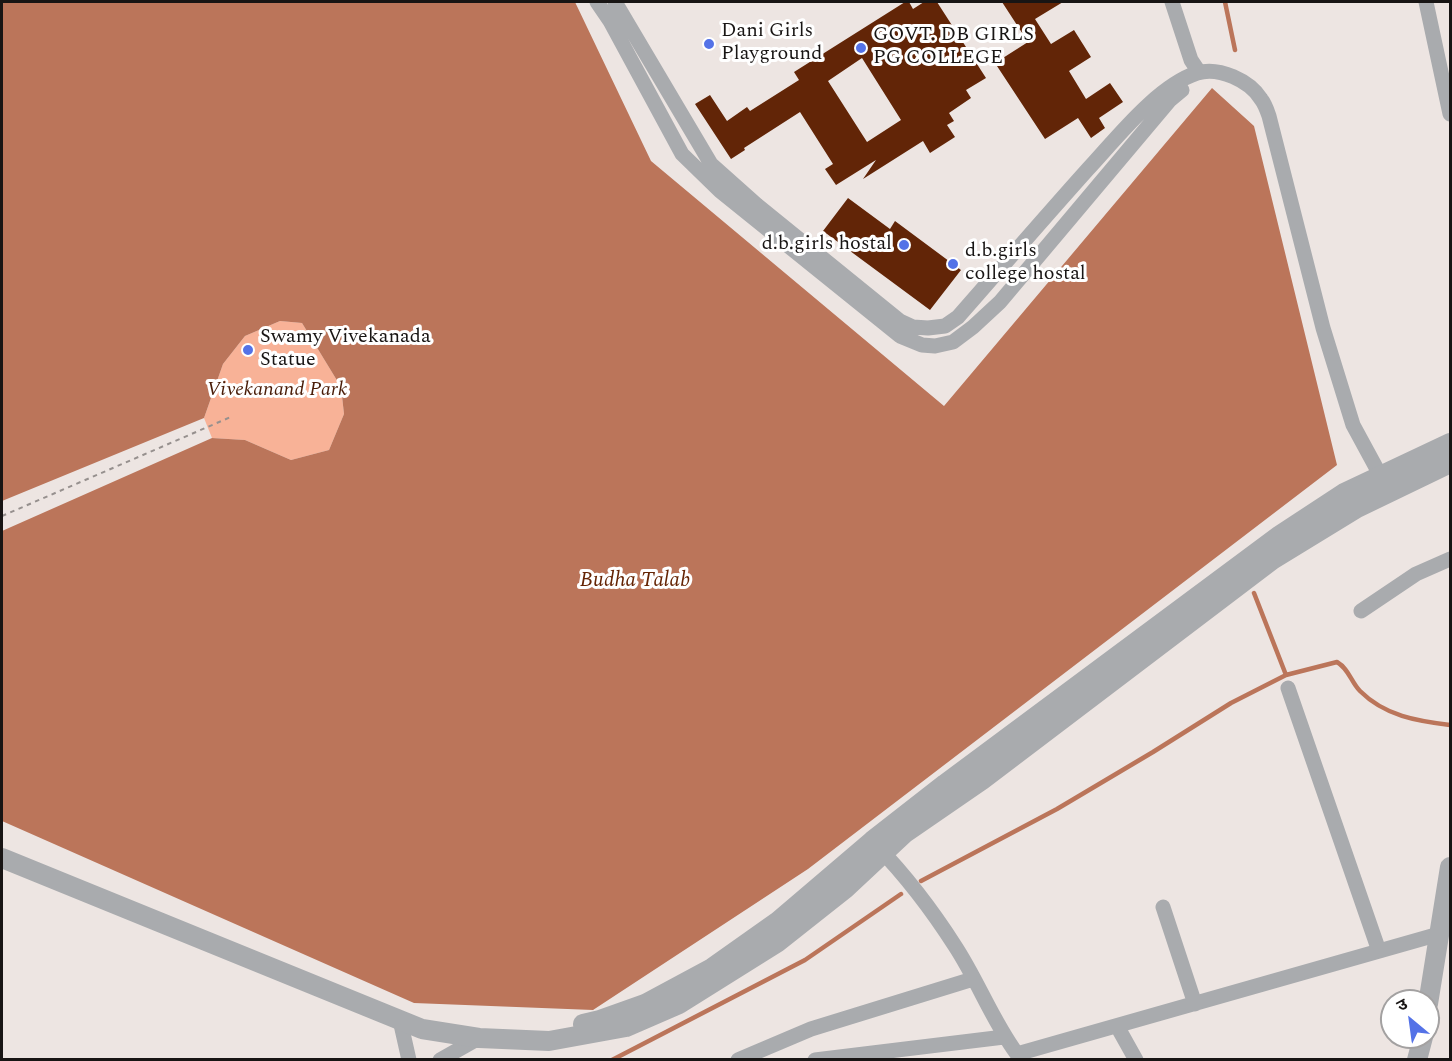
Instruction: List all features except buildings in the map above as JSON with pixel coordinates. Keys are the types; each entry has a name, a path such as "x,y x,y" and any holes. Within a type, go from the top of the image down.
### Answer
{"street":[{"path":"597,2 610,21 682,154 720,191 852,299 900,336 922,345 935,346 953,342 973,327 1000,302 1170,100 1191,83 1223,73"},
{"path":"615,2 711,164 757,205 900,321 913,327 945,326 958,317 1129,124 1156,98 1182,80 1199,72 1223,73 1244,82 1261,97 1269,116 1323,328 1353,425 1385,484"},
{"path":"1172,2 1191,60 1199,72"},
{"path":"1426,2 1450,114"},
{"path":"1385,484 1450,443"},
{"path":"2,858 423,1029 487,1038 537,1033 600,1020 645,1004 712,968 777,922 878,847 1092,673 1280,535 1344,493 1385,484 1450,463"},
{"path":"1361,611 1416,574 1450,559"},
{"path":"1288,688 1379,951"},
{"path":"878,847 907,878 956,947 1017,1057 1439,934"},
{"path":"1430,989 1450,867"},
{"path":"1163,907 1195,1004"},
{"path":"738,1059 811,1029 973,979"},
{"path":"400,1020 409,1059"},
{"path":"1117,1026 1136,1059"},
{"path":"815,1059 1004,1037"},
{"path":"441,1059 487,1038"}],"path":[{"path":"2,516 233,416"}],"green space":[{"name":"Vivekanand Park","path":"280,321 302,323 341,387 344,414 329,450 291,460 245,440 212,438 204,418 223,364 245,336"}],"water":[{"name":"Budha Talab","path":"2,2 575,2 651,161 944,406 1212,88 1254,126 1337,465 808,869 593,1010 414,1003 2,821 2,531 212,438 245,440 291,460 329,450 344,414 341,387 302,323 280,321 245,336 223,364 204,418 2,501"}],"waterway":[{"path":"1225,2 1235,50"},
{"path":"1254,593 1286,675"},
{"path":"921,881 1057,809 1231,703 1286,675 1337,662 1360,691 1380,706 1402,716 1450,725"},
{"path":"612,1060 805,960 901,894"}],"place":[{"name":"Dani Girls Playground","path":"709,44"},
{"name":"GOVT. DB GIRLS PG COLLEGE","path":"861,48"},
{"name":"d.b.girls hostal","path":"904,245"},
{"name":"d.b.girls college hostal","path":"953,264"},
{"name":"Swamy Vivekanada Statue","path":"248,350"}]}
